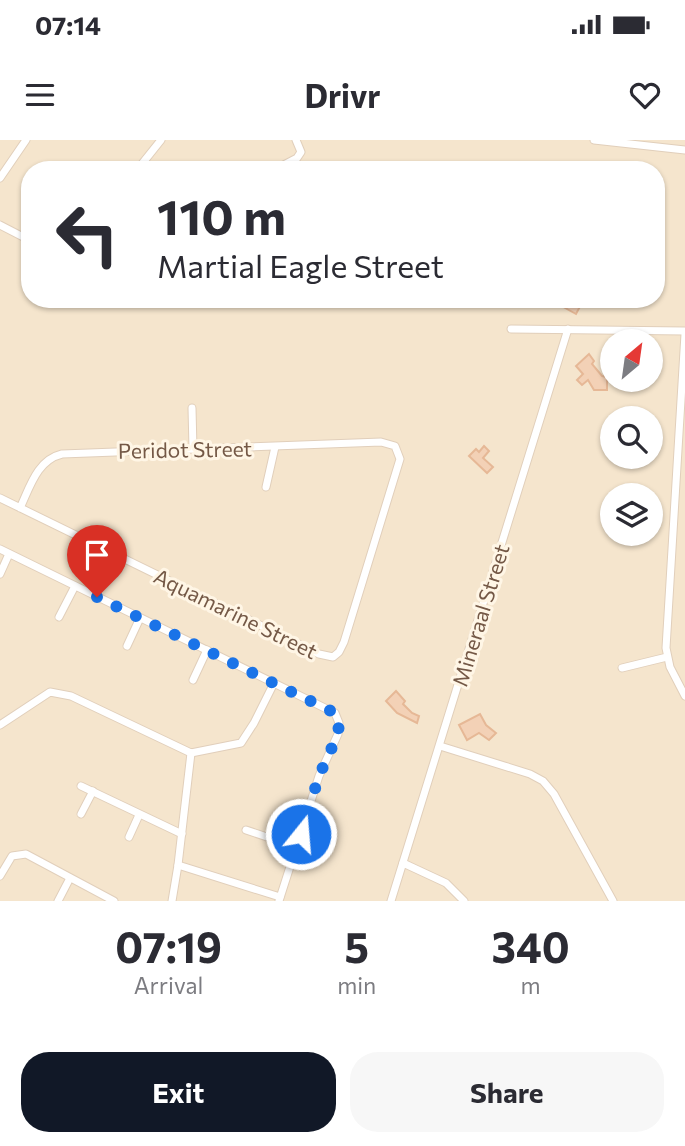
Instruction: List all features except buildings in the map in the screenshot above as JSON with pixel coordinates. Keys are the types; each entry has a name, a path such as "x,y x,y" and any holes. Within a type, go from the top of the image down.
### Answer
{"street":[{"path":"0,178 26,140"},
{"path":"144,161 161,140"},
{"path":"291,161 301,152 296,140"},
{"path":"594,140 685,150"},
{"path":"0,225 21,236"},
{"path":"511,328 685,333 666,638 667,657 685,695"},
{"name":"Mineraal Street","path":"391,901 568,329"},
{"path":"192,408 194,449"},
{"name":"Peridot Street","path":"20,508 38,472 45,462 56,455 75,452 380,442"},
{"name":"Aquamarine Street","path":"0,498 319,654 333,657 344,642 400,459 397,449 391,443 380,442"},
{"path":"266,487 275,447"},
{"path":"0,550 335,713 339,723 338,734 319,776 280,899 178,865"},
{"path":"0,573 9,554"},
{"path":"59,617 75,586"},
{"path":"127,646 140,618"},
{"path":"193,680 207,650"},
{"path":"622,667 667,657"},
{"path":"0,725 41,697 55,692 71,696 191,753 241,743 274,683"},
{"path":"440,746 530,774 543,781 554,794 613,901"},
{"path":"172,901 191,753"},
{"path":"80,786 182,834"},
{"path":"81,814 93,791"},
{"path":"129,837 139,815"},
{"path":"246,830 297,847"},
{"path":"0,876 12,856 22,853 114,901"},
{"path":"403,863 438,878 464,901"},
{"path":"58,901 70,878"}],"shaded area":[{"path":"0,140 685,140 685,901 0,901"}],"route":[{"path":"97,597 335,713 339,723 338,734 319,776 301,834"}]}
